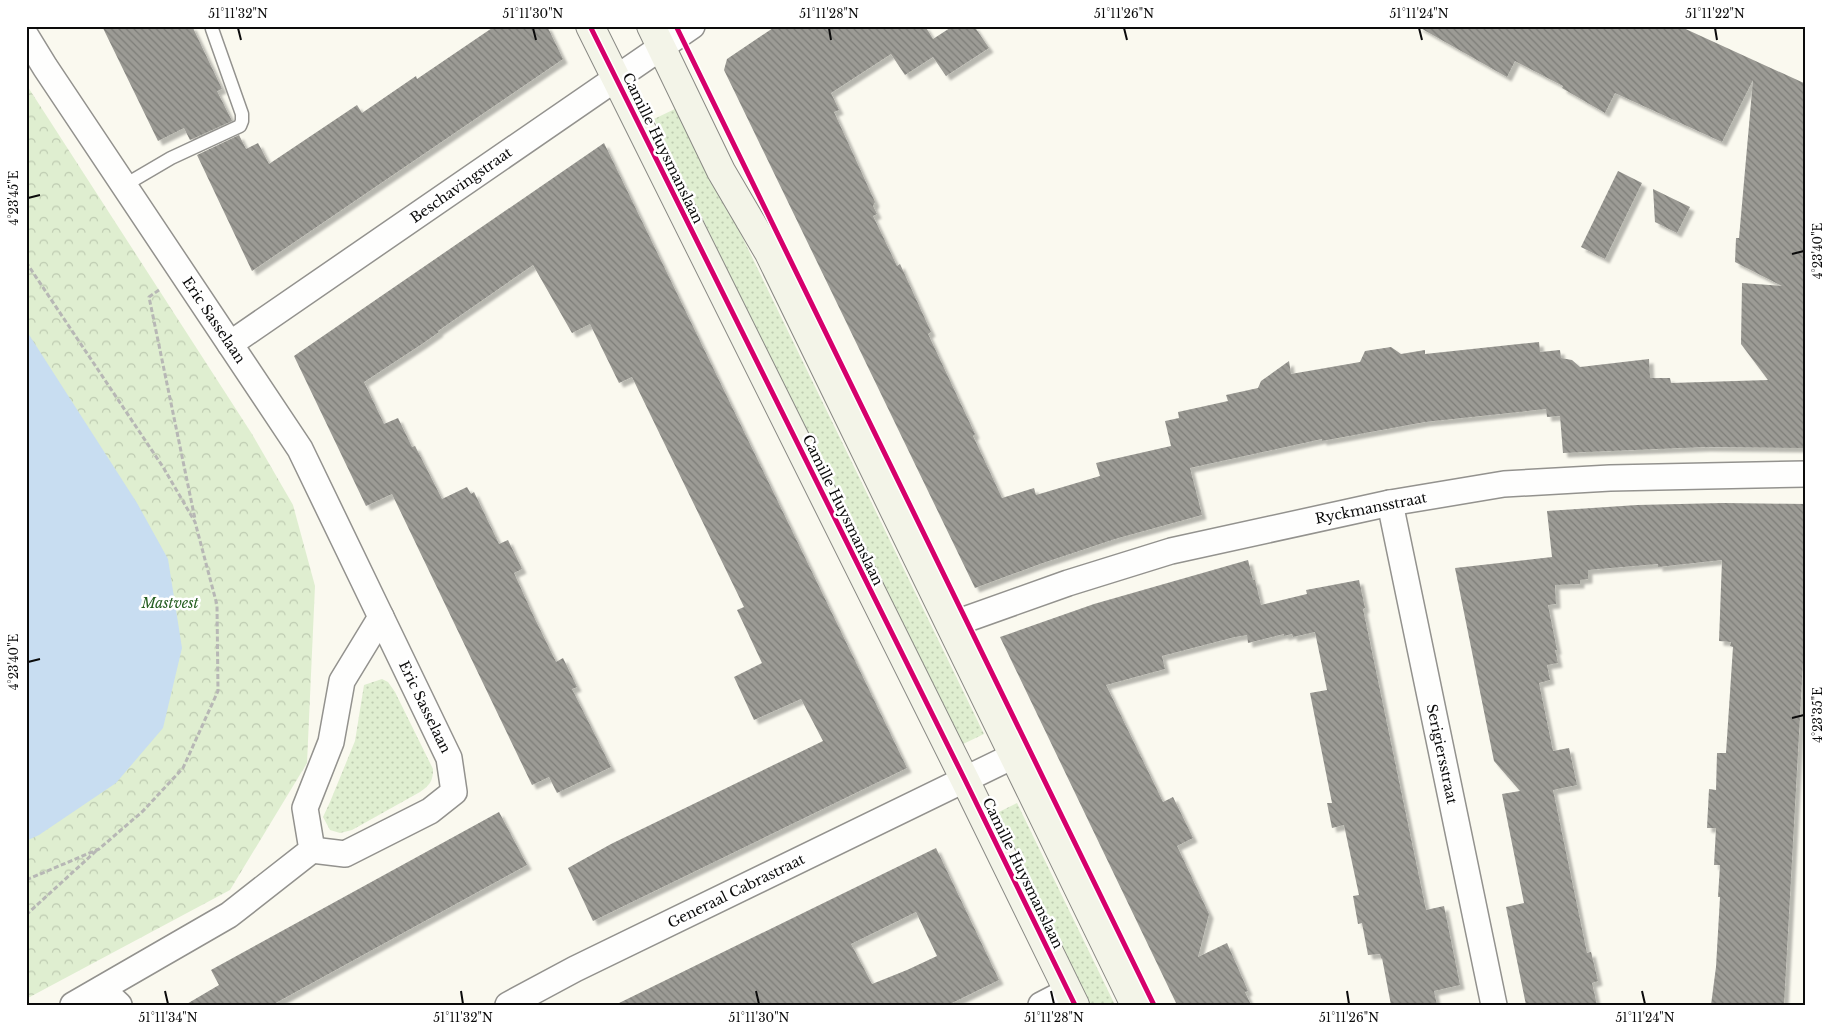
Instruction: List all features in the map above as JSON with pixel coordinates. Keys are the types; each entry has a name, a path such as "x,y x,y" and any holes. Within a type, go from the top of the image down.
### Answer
{"street":[{"name":"Camille Huysmanslaan","path":"590,26 1072,998"},
{"name":"Beschavingstraat","path":"230,344 616,78 656,37 692,26"},
{"name":"Eric Sasselaan","path":"26,36 300,450 449,758 454,792 430,811 346,854 312,850"},
{"path":"656,37 721,171 768,252 1135,1005"},
{"name":"Ryckmansstraat","path":"950,625 1068,583 1171,551 1390,503 1504,484 1610,478 1806,474"},
{"name":"Serigiersstraat","path":"1390,503 1494,1005"},
{"path":"73,1005 111,997 229,915 312,850 305,808 331,742 342,681 381,617"},
{"name":"Generaal Cabrastraat","path":"508,1005 584,965 1013,756"},
{"path":"1041,1005 1072,998"}],"lane":[{"path":"125,185 172,158 240,126 242,114 212,29"}],"path":[{"path":"26,262 163,467 196,522"},
{"path":"26,915 142,811 183,768 218,691 217,605 196,522 149,297 183,274"},
{"path":"26,880 99,849"}],"green space":[{"name":"Mastvest","path":"26,84 252,434 293,505 315,586 307,763 230,890 26,999"},
{"path":"679,107 984,734 959,746 654,119"},
{"path":"382,679 388,682 395,692 433,769 432,780 420,792 352,830 340,833 330,830 323,817 355,741 364,685"},
{"path":"1017,803 1115,1005 1086,1005 993,815"}],"water":[{"path":"26,330 137,503 168,559 182,648 163,728 116,783 39,835 26,841"}],"building":[{"path":"102,26 192,26 222,89 217,91 232,121 190,140 184,128 158,141"},
{"path":"495,26 547,26 563,59 252,271 197,155 239,135 246,149 258,143 269,164 357,105 362,113 416,76 417,79"},
{"path":"776,26 925,26 933,39 953,26 974,26 989,48 946,76 933,57 905,75 891,54 831,93 839,110 834,112 875,202 873,206 877,214 873,216 897,266 900,264 931,332 928,334 975,434 973,436 1002,498 1034,488 1036,495 1100,476 1096,463 1171,446 1165,421 1179,418 1178,412 1228,401 1226,395 1258,388 1261,381 1289,361 1291,374 1360,362 1365,351 1391,347 1401,354 1425,350 1425,354 1539,342 1540,352 1560,350 1561,358 1572,360 1580,367 1649,359 1650,378 1670,378 1671,383 1768,380 1741,344 1742,283 1782,286 1735,262 1736,238 1739,238 1753,80 1722,142 1615,93 1605,113 1562,88 1563,86 1515,61 1507,77 1417,26 1679,26 1806,84 1806,448 1706,447 1563,453 1560,416 1547,417 1546,409 1425,422 1322,441 1322,439 1190,468 1202,515 1115,539 975,588 724,70 727,59"},
{"path":"604,143 907,768 593,921 568,868 611,844 823,741 801,699 754,720 734,677 762,663 737,610 744,607 632,377 619,383 590,324 572,333 533,265 422,344 364,382 384,424 398,418 412,447 415,446 442,499 467,487 471,494 474,492 499,544 508,540 522,569 514,573 556,662 563,658 577,687 572,689 611,767 557,793 549,777 532,785 392,494 366,506 294,356"},
{"path":"1618,171 1642,183 1605,259 1581,247"},
{"path":"1653,189 1690,207 1677,233 1655,222"},
{"path":"1806,504 1806,608 1784,1005 1711,1005 1716,967 1720,865 1714,865 1716,828 1707,828 1709,789 1716,790 1717,753 1726,753 1733,647 1730,646 1731,642 1719,641 1722,560 1658,567 1658,564 1588,570 1588,579 1580,580 1580,584 1555,585 1556,604 1548,605 1558,663 1547,665 1550,680 1539,683 1553,751 1569,748 1577,785 1553,790 1587,953 1591,952 1598,981 1592,983 1597,1005 1526,1005 1506,907 1524,903 1502,794 1520,791 1494,761 1455,568 1552,557 1547,511 1637,505"},
{"path":"1248,560 1261,605 1307,594 1306,590 1359,580 1365,608 1363,609 1426,910 1444,906 1460,985 1434,991 1437,1005 1391,1005 1382,958 1380,954 1368,955 1362,923 1358,924 1353,896 1359,895 1344,825 1332,828 1327,803 1332,803 1310,693 1327,690 1315,632 1293,637 1292,634 1284,636 1284,634 1248,643 1247,635 1235,637 1162,656 1165,669 1106,685 1163,802 1173,797 1193,838 1177,846 1209,914 1198,957 1227,943 1248,991 1245,992 1251,1005 1177,1005 1000,637 1094,604"},
{"path":"499,812 527,865 272,1005 185,1005 219,985 211,970"},
{"path":"936,848 999,980 948,1005 615,1005","holes":["916,912 937,956 872,984 851,944"]}],"cycle path":[{"path":"590,26 1075,1005"},
{"path":"676,26 1154,1005"}]}
